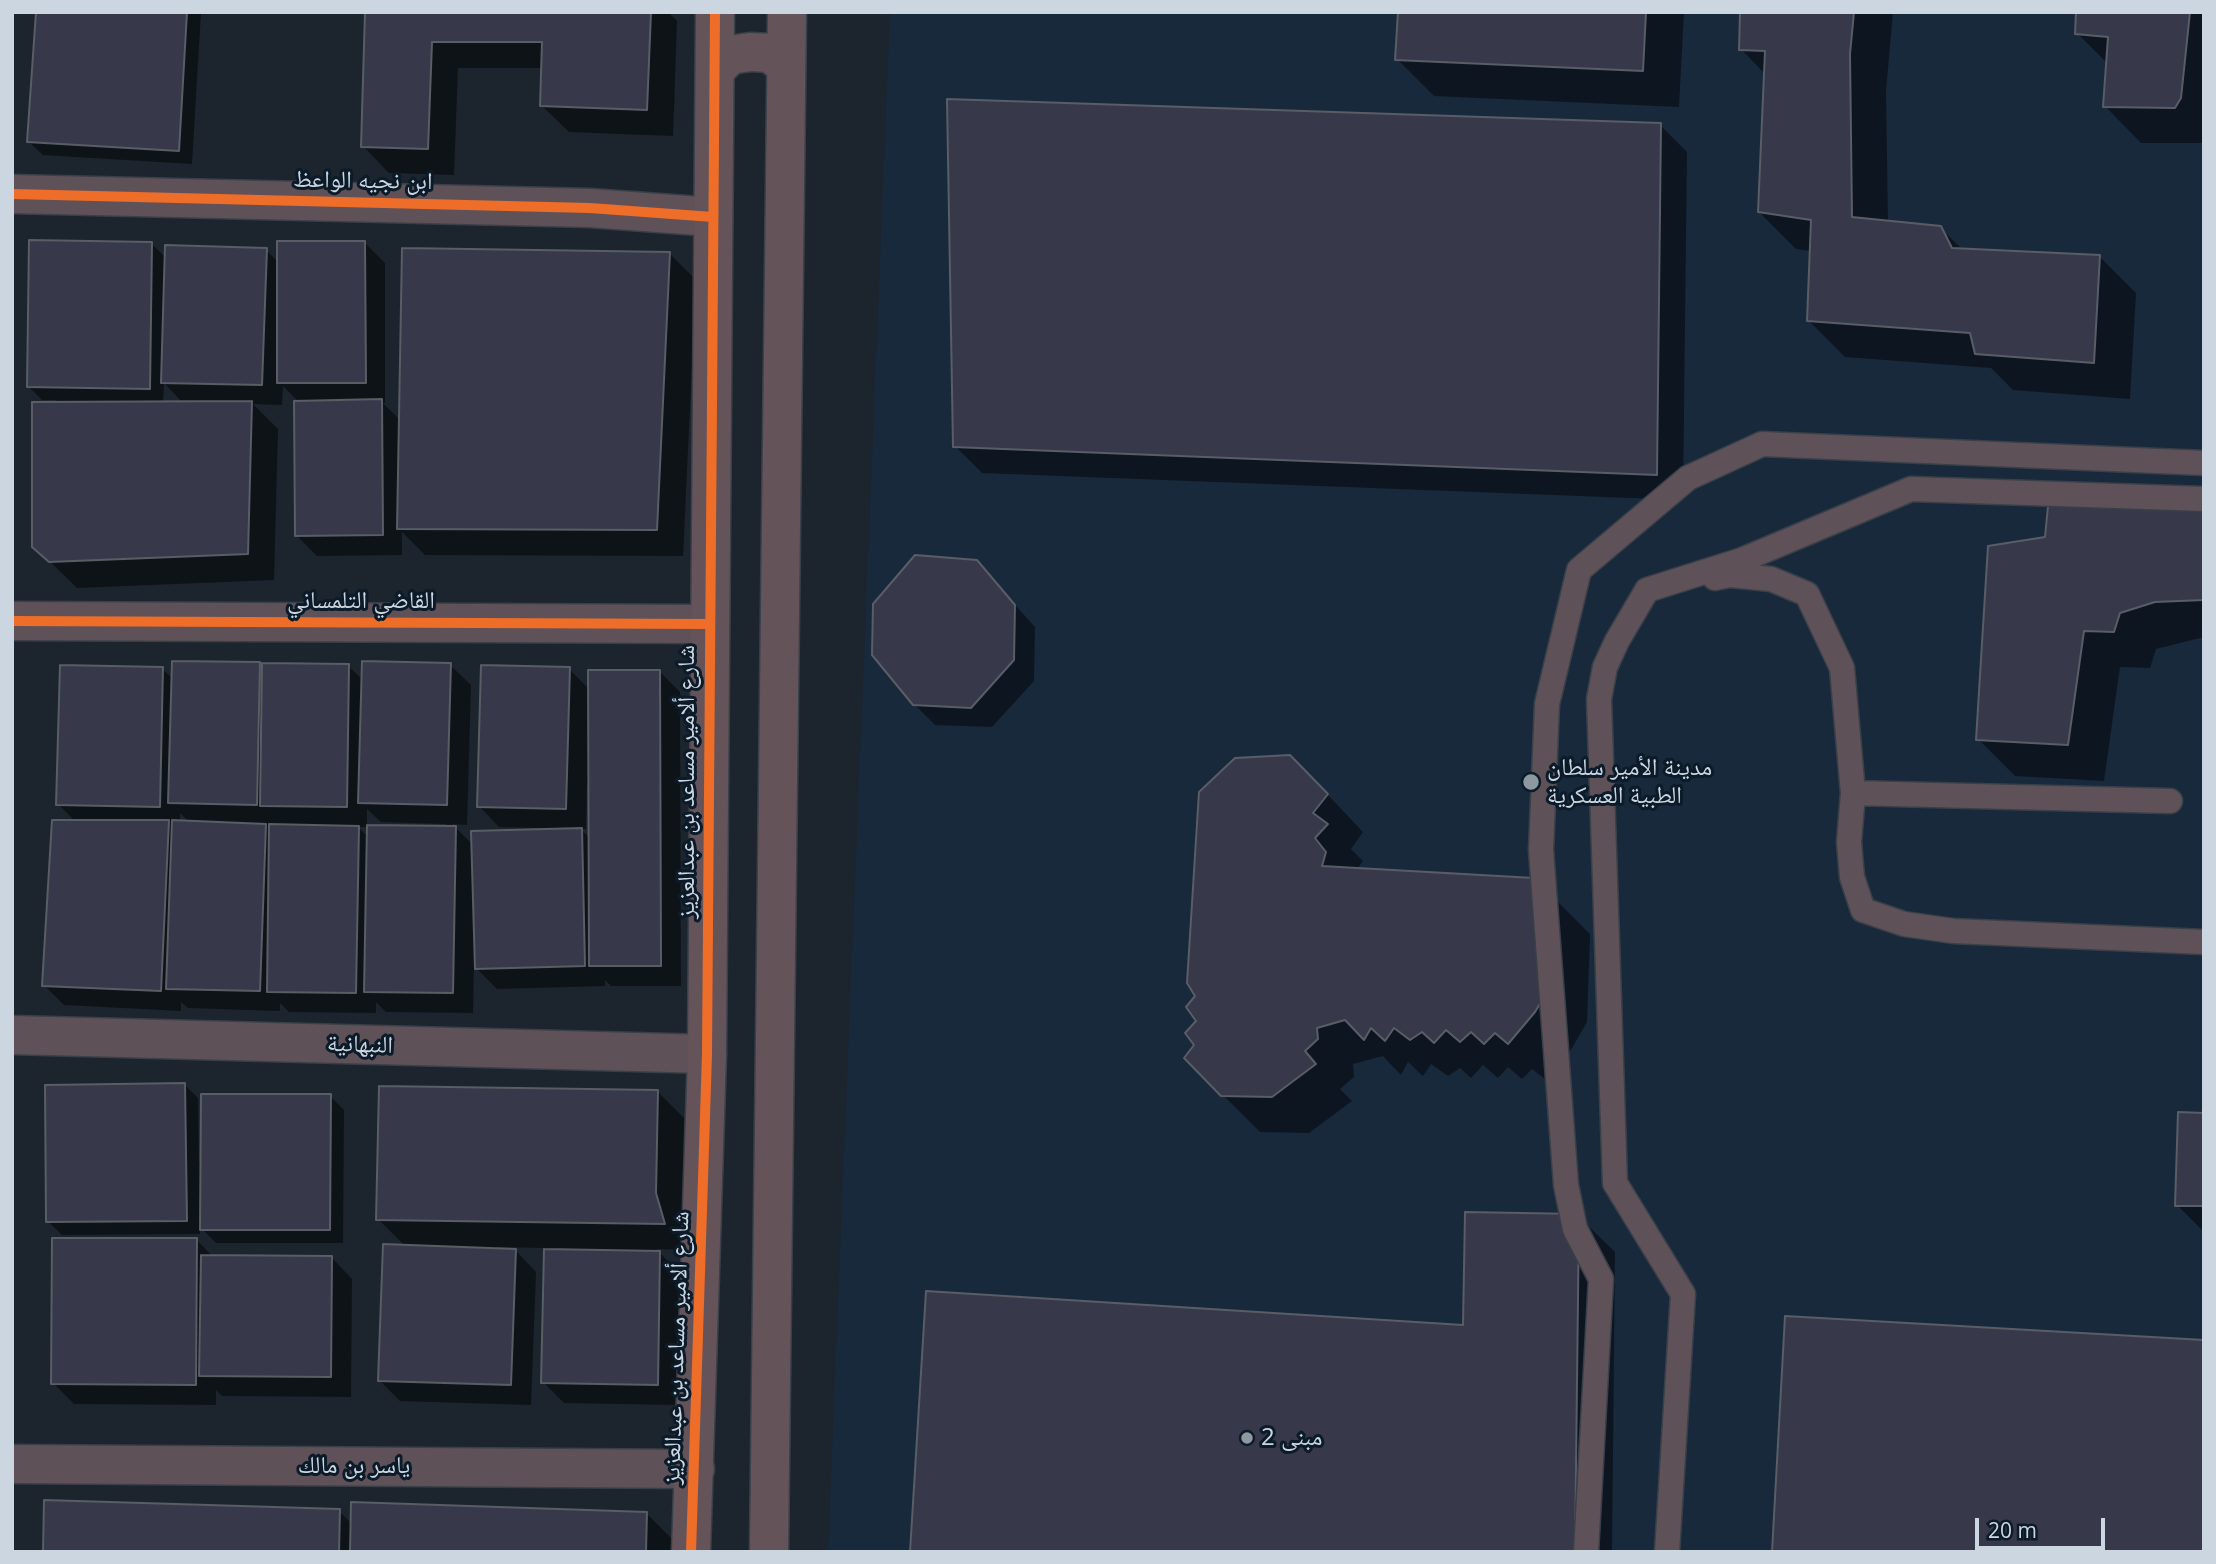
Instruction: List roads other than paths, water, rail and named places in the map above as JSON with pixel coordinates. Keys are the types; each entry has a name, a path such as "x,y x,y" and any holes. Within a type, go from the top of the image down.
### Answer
{"street":[{"name":"شارع ألامير مساعد بن عبدالعزيز","path":"691,1552 707,1054 715,12"},
{"path":"769,1552 787,12"},
{"path":"715,70 730,55 750,52 770,53 786,66"},
{"name":"ابن نجيه الواعظ","path":"12,194 590,208 713,217"},
{"name":"القاضي التلمساني","path":"12,621 710,624"},
{"name":"النبهانية","path":"12,1035 707,1054"},
{"name":"ياسر بن مالك","path":"12,1464 695,1469"}],"lane":[{"path":"1586,1552 1601,1279 1575,1229 1566,1185 1541,850 1547,704 1579,570 1688,478 1762,444 2204,463"},
{"path":"1667,1552 1683,1294 1615,1184 1599,699 1605,667 1647,590 1742,560 1911,489 2204,499"},
{"path":"1647,590 1730,575 1771,579 1807,594 1842,668 1853,793 1849,842 1852,877 1863,910 1904,924 1953,931 2204,942"},
{"path":"1853,793 2170,801"}],"place":[{"name":"مدينة الأمير سلطان الطبية العسكرية","path":"1531,782"},
{"name":"مبنى 2","path":"1247,1438"}]}
